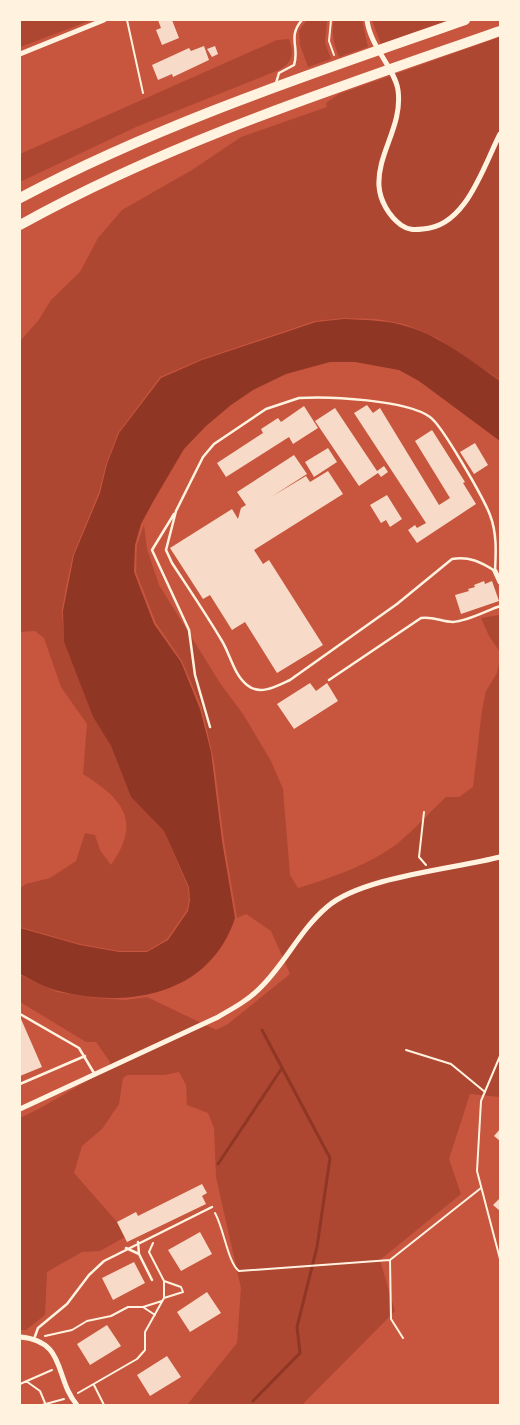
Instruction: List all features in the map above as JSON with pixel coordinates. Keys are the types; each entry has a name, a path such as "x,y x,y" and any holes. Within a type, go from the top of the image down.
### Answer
{"highway":[{"path":"20,198 142,140 274,87 465,20"},
{"path":"20,225 108,180 166,154 332,90 500,31"}],"street":[{"path":"20,54 104,20"},
{"path":"367,20 371,36 398,87 397,118 379,176 382,199 398,222 413,230 440,227 451,220 470,195 500,134"},
{"path":"495,571 500,582"},
{"path":"20,1109 216,1018 252,996 275,972 312,921 341,897 369,885 500,857"},
{"path":"20,1337 34,1339 47,1346 56,1355 66,1388 77,1405"}],"lane":[{"path":"274,87 279,73 294,65 297,56 294,34 302,20"},
{"path":"210,727 195,675 189,630 152,550 176,511 194,474 214,444 266,409 299,398 346,398 415,410 431,417 452,446 490,514 496,544 495,571"},
{"path":"176,511 166,550 222,642 237,672 247,685 259,690 272,688 290,680 397,604 452,559 464,557 483,563 495,571"},
{"path":"329,680 422,618 429,617 455,622 500,606"},
{"path":"20,1014 68,1041 86,1056 94,1073"},
{"path":"20,1084 86,1056"},
{"path":"34,1339 36,1333 67,1304 89,1275 104,1261 138,1242 212,1207"},
{"path":"138,1242 139,1254 152,1280"},
{"path":"126,1248 139,1254"}],"path":[{"path":"127,20 143,93"},
{"path":"331,20 329,41 335,57"},
{"path":"424,812 419,857 432,872"},
{"path":"406,1050 451,1064 485,1092"},
{"path":"500,1056 481,1101 477,1171 500,1259"},
{"path":"212,1207 222,1226 233,1267 239,1271 247,1272 390,1260 481,1188"},
{"path":"149,1252 153,1243 152,1237"},
{"path":"139,1254 149,1252"},
{"path":"76,1394 137,1359 145,1350 145,1332 163,1300 164,1281 149,1252"},
{"path":"390,1260 391,1319 403,1338"},
{"path":"36,1333 47,1336 72,1330 87,1321 111,1316 128,1308 142,1307 183,1292 181,1287 164,1281"},
{"path":"142,1307 155,1315"},
{"path":"20,1384 54,1369"},
{"path":"26,1382 40,1391 45,1402"},
{"path":"94,1384 104,1405"},
{"path":"42,1405 45,1402 64,1399"}],"shaded area":[{"path":"20,20 92,20 20,47"},
{"path":"307,20 327,20 325,43 331,59 308,67 300,45 299,31"},
{"path":"334,20 362,20 368,47 339,57 334,39"},
{"path":"372,20 449,20 381,44"},
{"path":"500,37 500,380 437,338 404,324 376,319 344,318 315,321 202,359 160,377 118,433 106,464 99,492 73,555 62,610 64,642 93,717 111,746 131,797 164,831 188,887 189,899 187,910 167,939 147,951 119,951 80,944 20,927 20,888 26,884 50,878 76,861 85,833 95,835 100,850 111,865 125,836 126,823 124,812 118,802 97,783 83,774 87,724 61,687 44,638 35,631 20,632 20,341 38,321 51,300 80,272 98,238 122,210 192,170 241,137 327,107 326,103 339,94"},
{"path":"289,39 292,49 290,61 279,70 136,127 20,182 20,154 277,40"},
{"path":"344,319 388,322 415,329 453,348 500,381 500,441 419,381 399,370 355,362 330,362 286,374 253,390 206,426 184,449 141,524 135,545 134,572 154,624 181,662 200,709 211,752 222,841 235,918 223,944 207,964 187,980 164,990 138,996 112,998 85,996 59,991 39,984 20,974 20,928 80,945 119,952 147,952 168,940 188,911 190,900 189,887 164,831 131,797 111,746 93,717 64,642 63,611 74,555 100,493 107,464 119,433 161,378 202,360 316,322"},
{"path":"144,525 147,549 159,585 220,683 243,714 271,761 283,789 290,875 298,888 364,864 398,843 446,797 459,797 473,787 482,710 486,691 497,673 500,658 500,1097 470,1094 449,1159 461,1194 380,1260 395,1311 302,1405 187,1405 237,1343 241,1288 216,1177 214,1128 208,1113 187,1105 186,1085 179,1072 165,1075 127,1075 123,1078 119,1104 102,1129 82,1146 74,1173 117,1222 125,1237 100,1251 82,1252 47,1272 45,1315 26,1330 20,1330 20,1118 43,1107 108,1069 110,1062 96,1042 86,1042 20,1002 20,975 57,992 125,1000 147,997 216,1030 228,1024 290,974 271,931 246,914 237,918 224,841 214,761 202,708 182,661 156,623 136,572 137,545"},
{"path":"500,615 500,652 489,636 481,618"}],"building":[{"path":"158,20 172,20 179,38 162,45 156,30 161,28"},
{"path":"204,46 209,60 173,77 172,74 158,80 152,65 189,48 191,51"},
{"path":"215,46 218,54 212,57 207,49"},
{"path":"367,405 373,413 380,408 439,505 450,498 415,441 432,430 465,482 463,483 476,504 417,543 408,530 415,525 417,528 426,523 354,413"},
{"path":"304,406 318,428 293,444 289,437 226,477 217,463 263,433 261,429 278,418 281,422"},
{"path":"335,408 377,471 384,466 388,472 381,477 378,473 359,486 315,421"},
{"path":"475,443 488,465 474,474 460,452"},
{"path":"328,448 337,462 314,477 305,462"},
{"path":"294,455 307,474 271,497 306,476 310,482 328,471 343,494 254,550 263,564 269,560 323,645 277,673 245,622 232,630 210,595 203,599 170,548 232,509 238,519 241,508 246,505 237,492"},
{"path":"387,495 402,519 390,527 386,520 381,523 370,505"},
{"path":"484,581 485,584 492,581 499,601 461,614 455,595 469,591 468,589 475,587 474,585"},
{"path":"310,683 316,691 327,683 338,701 294,729 277,704"},
{"path":"20,1020 42,1067 20,1076"},
{"path":"500,1129 500,1141 494,1136"},
{"path":"202,1184 207,1193 202,1196 206,1204 127,1242 117,1222 136,1212 138,1216"},
{"path":"500,1198 500,1211 493,1205"},
{"path":"200,1232 212,1254 181,1271 168,1250"},
{"path":"134,1262 145,1283 113,1300 102,1278"},
{"path":"207,1292 221,1313 190,1332 177,1312"},
{"path":"107,1325 121,1346 90,1365 77,1344"},
{"path":"167,1356 181,1377 150,1396 137,1375"}],"waterway":[{"path":"253,1401 300,1353 297,1327 317,1247 330,1158 262,1030"},
{"path":"218,1164 282,1068"}]}
